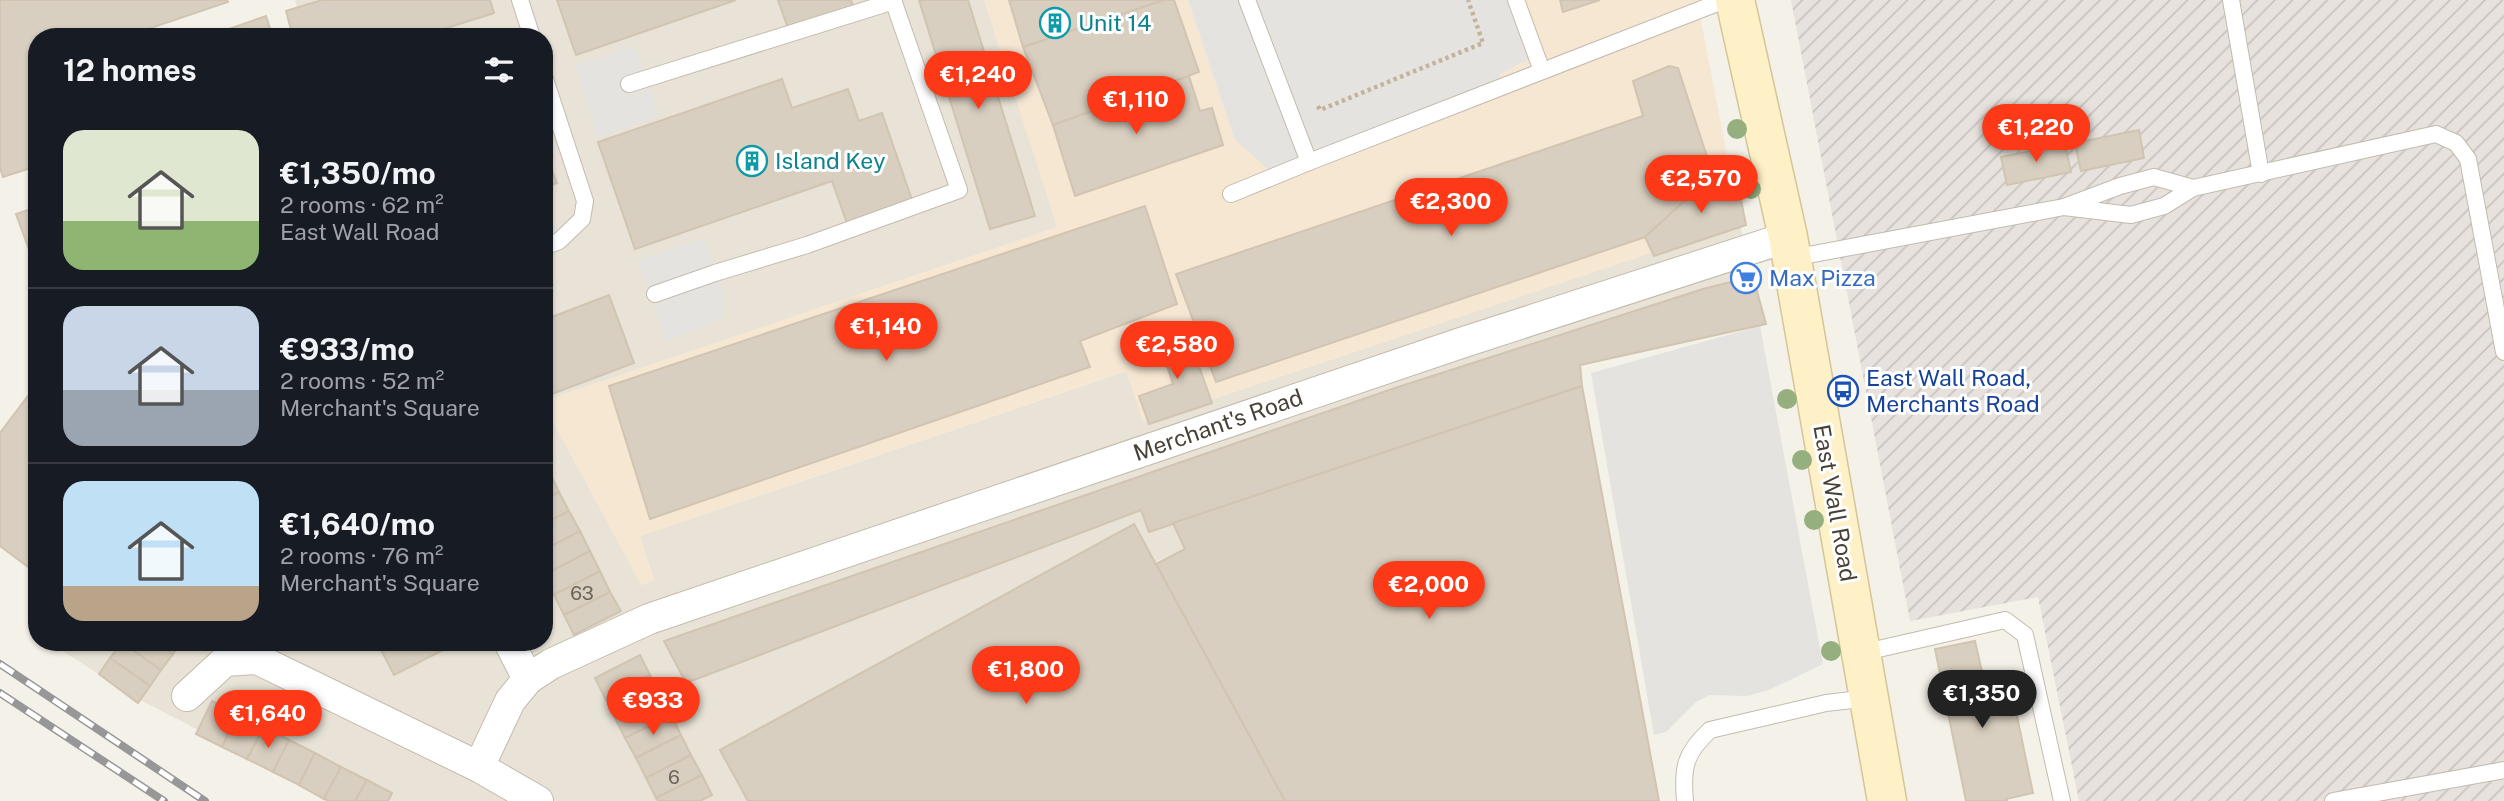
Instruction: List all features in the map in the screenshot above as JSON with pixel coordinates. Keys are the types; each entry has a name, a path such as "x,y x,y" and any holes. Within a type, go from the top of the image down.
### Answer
{"main road":[{"name":"East Wall Road","path":"1735,0 1790,248 1887,801"}],"street":[{"name":"Merchant's Road","path":"527,679 551,664 649,619 1447,347 1790,248"},
{"path":"479,767 510,701 527,679 513,651"},
{"path":"187,696 225,661 257,659 479,767 538,801"}],"lane":[{"path":"520,0 528,28"},
{"path":"1247,0 1309,162"},
{"path":"1516,0 1542,71"},
{"path":"1231,194 1725,0"},
{"path":"2231,0 2261,174"},
{"path":"629,84 893,1 958,190 807,245 655,294"},
{"path":"553,103 585,201 582,219 553,243"},
{"path":"2064,207 2131,215 2164,206 2193,188 2436,134 2456,143 2468,159 2504,352"},
{"path":"1790,248 2064,207 2120,186 2154,177 2193,188"},
{"path":"1861,653 2005,620 2025,635 2062,801"},
{"path":"1685,801 1684,767 1698,742 1710,730 1826,703 1869,698"},
{"path":"2333,801 2504,770"}],"path":[{"path":"1315,98 1320,110 1483,43 1468,0"}],"shaded area":[{"path":"295,0 984,0 1058,227 553,398 553,28 294,28 303,25"},
{"path":"984,0 1697,0 1740,223 1143,422 1126,371 640,536 654,580 641,585 553,422 553,398 1057,227"},
{"path":"1188,0 1522,0 1539,54 1500,74 1501,88 1274,174 1235,140"},
{"path":"1791,0 2504,0 2504,801 2079,801 2038,597 1910,621"},
{"path":"635,46 659,117 598,137 575,66"},
{"path":"1740,223 1760,326 1576,364 1173,524 1185,549 721,749 749,801 337,801 136,698 63,651 553,651 553,422 642,585 654,580 640,536 1127,371 1144,422"},
{"path":"704,239 724,297 722,319 666,341 638,260"},
{"path":"1760,326 1823,664 1769,690 1747,696 1710,695 1696,702 1666,732 1654,735 1591,373"}],"building":[{"path":"0,0 227,0 228,2 151,28 28,28 28,169 3,177 0,168"},
{"path":"322,0 490,0 494,13 446,28 291,28 286,11"},
{"path":"557,0 736,0 576,55"},
{"path":"778,0 851,0 854,9 789,31"},
{"path":"919,0 968,0 1035,216 990,229"},
{"name":"Unit 14","path":"1009,0 1164,0 1023,47"},
{"path":"1164,0 1174,0 1199,72 1053,125 1023,47"},
{"path":"1560,0 1600,0 1563,12"},
{"path":"266,16 270,28 231,28"},
{"path":"1669,66 1678,68 1713,175 1645,237 1216,382 1176,274 1643,116 1633,81"},
{"path":"1189,76 1200,111 1212,108 1223,145 1075,196 1053,125"},
{"name":"Island Key","path":"782,79 792,108 848,89 859,121 882,113 913,203 848,226 832,181 635,249 598,142"},
{"path":"2139,130 2144,158 2081,171 2075,143"},
{"path":"2065,144 2071,172 2007,185 2001,157"},
{"path":"1735,169 1746,225 1654,256 1645,237 1713,175"},
{"path":"1145,206 1177,304 1080,341 1090,367 650,519 609,386"},
{"path":"28,210 28,247 16,214"},
{"path":"1746,278 1755,284 1766,324 1580,365 1582,386 1149,532 1141,510 686,683 664,641 1395,388 1703,289"},
{"path":"609,295 634,363 553,394 553,317"},
{"path":"1186,329 1212,403 1149,424 1139,396 1173,384 1158,339"},
{"path":"1582,386 1659,801 1285,801 1156,564 1185,549 1173,523"},
{"path":"28,396 28,567 0,546 0,433"},
{"path":"553,479 559,492 553,495"},
{"path":"559,492 569,511 553,519 553,495"},
{"path":"569,511 580,531 553,545 553,519"},
{"path":"1134,524 1285,801 748,801 720,750"},
{"path":"580,531 590,551 553,570 553,545"},
{"path":"590,551 600,571 554,595 553,570"},
{"path":"600,571 610,592 564,615 554,595"},
{"path":"610,592 621,611 574,635 564,615"},
{"path":"1975,641 1990,707 2014,702 2033,793 2006,799 2007,801 1966,801 1935,649"},
{"path":"115,651 135,651 161,670 150,686 110,658"},
{"path":"135,651 169,651 173,654 161,670"},
{"path":"382,651 441,651 394,675"},
{"path":"640,655 650,675 605,698 595,678"},
{"path":"110,658 150,686 138,703 99,674"},
{"path":"650,675 660,695 615,718 605,698"},
{"path":"660,695 671,715 625,738 615,718"},
{"path":"212,701 238,714 222,747 196,734"},
{"path":"238,714 264,727 247,759 222,747"},
{"path":"671,715 681,735 636,758 625,738"},
{"path":"264,727 289,740 273,772 247,759"},
{"path":"681,735 691,755 646,778 636,758"},
{"path":"289,740 315,753 299,785 273,772"},
{"path":"315,753 341,767 324,799 299,785"},
{"path":"691,755 702,775 656,798 646,778"},
{"path":"341,767 367,780 355,801 324,799"},
{"path":"702,775 712,795 700,801 658,801 656,798"},
{"path":"367,780 392,793 388,801 355,801"}],"railway":[{"path":"0,664 205,801"},
{"path":"0,693 164,801"}],"place":[{"name":"Unit 14","path":"1055,23"},
{"name":"Island Key","path":"752,161"},
{"name":"Max Pizza","path":"1746,278"},
{"name":"East Wall Road, Merchants Road","path":"1843,391"}]}
